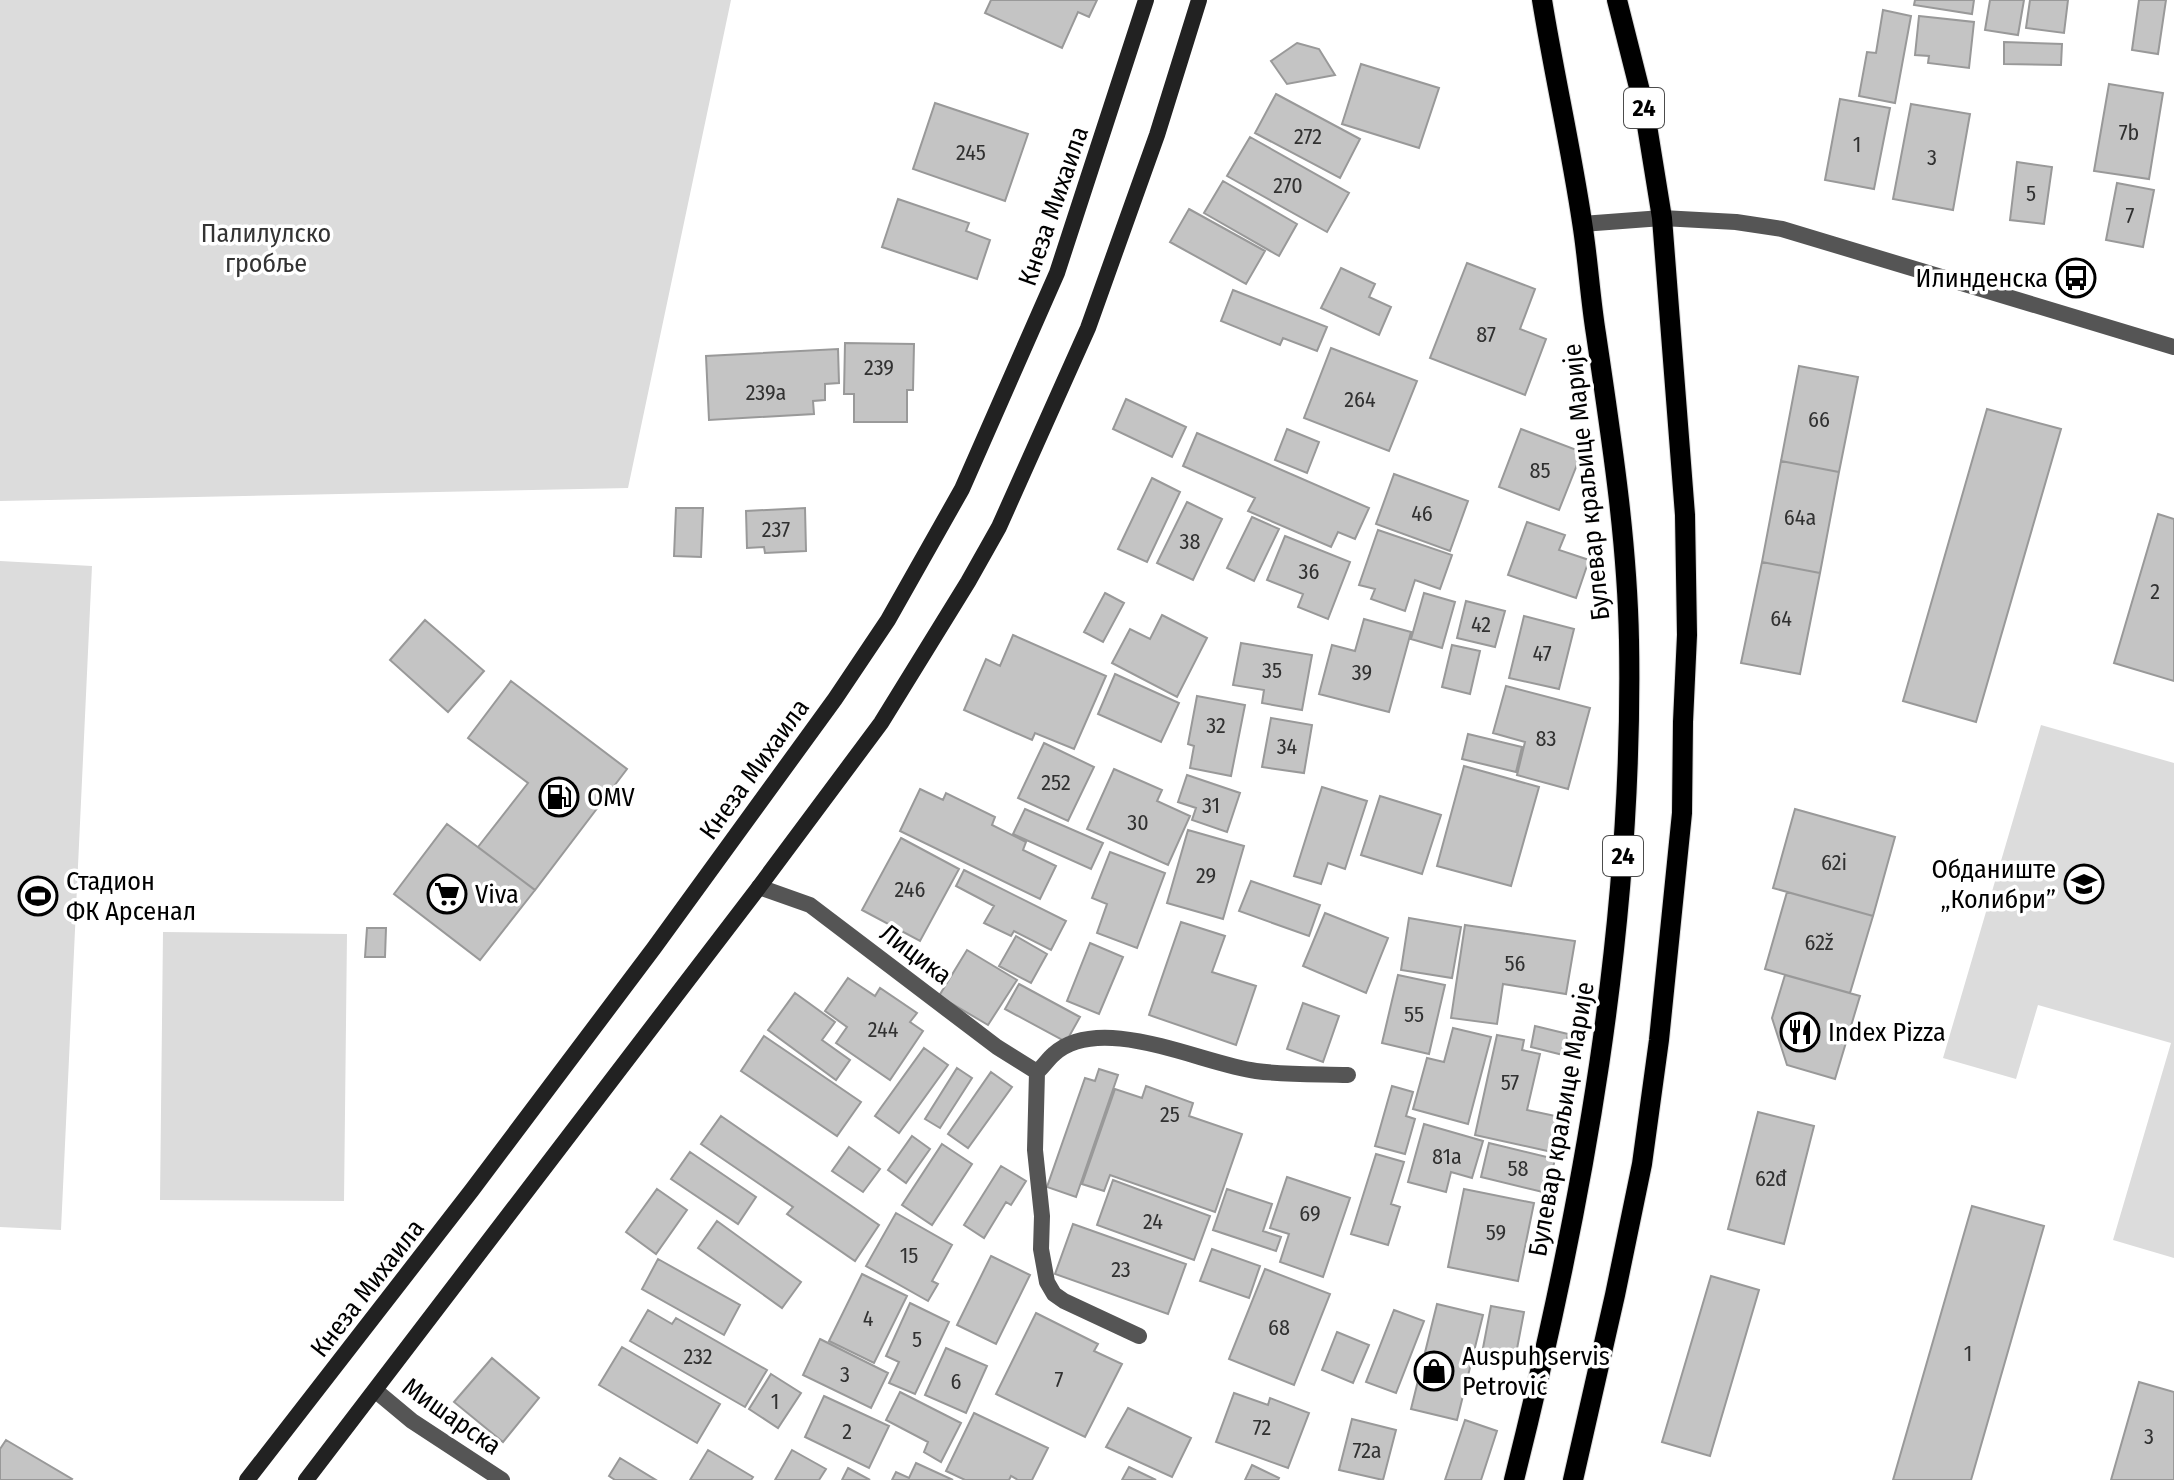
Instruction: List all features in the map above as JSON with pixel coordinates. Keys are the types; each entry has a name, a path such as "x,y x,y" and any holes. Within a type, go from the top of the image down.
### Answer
{"main road":[{"name":"Кнеза Михаила","path":"247,1480 463,1203 654,948 835,699 888,620 962,489 1057,273 1146,0"},
{"path":"306,1480 881,723 968,582 999,527 1088,328 1157,135 1199,0"},
{"name":"Булевар краљице Марије","path":"1514,1480 1543,1365 1596,1092 1612,987 1625,832 1629,691 1625,571 1615,461 1582,224 1542,0"},
{"name":"24","path":"1573,1480 1642,1164 1659,1040 1682,813 1687,635 1686,531 1662,218 1644,107 1617,0"}],"street":[{"path":"1582,224 1662,218 1736,222 1782,229 2174,347"},
{"name":"Лицика","path":"759,887 810,905 997,1047 1037,1072"},
{"path":"1139,1336 1064,1301 1054,1294 1047,1282 1041,1249 1042,1216 1035,1150 1037,1072 1055,1053 1076,1042 1096,1038 1131,1040 1255,1071 1348,1075"},
{"name":"Мишарска","path":"376,1391 412,1421 502,1480"}],"green space":[{"name":"Палилулско гробље","path":"0,0 731,0 628,488 0,501"},
{"name":"Стадион ФК Арсенал","path":"0,561 92,566 61,1230 0,1227"},
{"name":"Обданиште „Колибри”","path":"2041,725 2174,763 2174,1258 2113,1240 2171,1043 2038,1005 2016,1079 1943,1058"},
{"path":"163,932 347,934 344,1201 160,1200"}],"building":[{"path":"991,0 1097,0 1089,17 1078,12 1062,48 985,13"},
{"path":"1915,0 1974,0 1972,14 1914,5"},
{"path":"1990,0 2024,0 2018,35 1985,30"},
{"path":"2030,0 2068,0 2064,33 2026,28"},
{"path":"2139,0 2166,0 2158,54 2132,50"},
{"path":"1883,10 1911,16 1895,103 1859,96 1867,52 1876,53"},
{"path":"1919,16 1974,22 1969,68 1928,63 1929,56 1915,55"},
{"path":"2004,42 2062,44 2061,65 2004,64"},
{"path":"1297,43 1319,49 1335,75 1287,84 1271,61"},
{"path":"1361,64 1439,88 1419,148 1342,124"},
{"path":"2109,84 2163,93 2149,179 2094,171"},
{"path":"1276,94 1360,139 1340,178 1255,133"},
{"path":"1840,99 1890,108 1874,189 1825,180"},
{"path":"935,103 1028,134 1005,201 913,169"},
{"path":"1911,104 1970,114 1953,210 1893,199"},
{"path":"1250,137 1349,193 1327,232 1227,176"},
{"path":"2017,162 2052,167 2044,224 2010,220"},
{"path":"1223,181 1297,224 1279,256 1204,213"},
{"path":"2117,183 2154,190 2143,247 2106,240"},
{"path":"898,199 969,223 966,231 990,240 977,279 882,247"},
{"path":"1189,209 1265,251 1246,284 1170,242"},
{"path":"1467,263 1535,289 1520,329 1546,339 1525,395 1430,358"},
{"path":"1341,268 1375,284 1369,297 1391,307 1379,335 1321,308"},
{"path":"1233,290 1327,327 1317,351 1283,338 1280,345 1221,321"},
{"path":"845,343 914,344 913,390 907,390 907,422 854,422 854,394 844,394"},
{"path":"1331,348 1417,381 1389,451 1304,418"},
{"path":"838,349 839,383 825,384 825,400 813,401 814,414 709,420 706,356"},
{"path":"1799,366 1858,377 1839,472 1781,461"},
{"path":"1126,399 1186,427 1172,457 1113,429"},
{"path":"1987,409 2061,429 1976,722 1903,701"},
{"path":"1287,429 1319,442 1307,473 1275,460"},
{"path":"1521,429 1582,452 1559,510 1499,487"},
{"path":"1197,433 1369,508 1355,539 1338,532 1331,547 1248,511 1255,498 1183,466"},
{"path":"1781,461 1839,472 1820,573 1762,562"},
{"path":"1394,474 1468,501 1450,551 1376,524"},
{"path":"1152,478 1180,492 1147,562 1118,549"},
{"path":"1187,502 1222,519 1193,580 1157,563"},
{"path":"676,508 703,508 701,557 674,556"},
{"path":"805,508 806,551 765,553 764,547 747,548 746,511"},
{"path":"2158,514 2174,519 2174,681 2114,663"},
{"path":"1252,517 1279,529 1254,581 1227,568"},
{"path":"1527,522 1565,535 1559,550 1589,560 1576,598 1508,575"},
{"path":"1378,530 1452,555 1440,589 1415,580 1405,611 1371,599 1375,589 1359,585"},
{"path":"1285,536 1350,562 1328,619 1298,607 1303,594 1267,580"},
{"path":"1762,562 1820,573 1800,674 1741,663"},
{"path":"1105,593 1124,603 1103,642 1084,632"},
{"path":"1424,593 1455,602 1442,648 1411,639"},
{"path":"1466,601 1505,611 1495,647 1457,638"},
{"path":"1162,615 1207,638 1177,697 1112,663 1130,629 1150,639"},
{"path":"1524,616 1574,629 1559,689 1509,678"},
{"path":"1364,619 1411,632 1389,712 1319,694 1332,645 1355,651"},
{"path":"425,620 484,671 448,712 390,660"},
{"path":"1013,635 1106,676 1074,749 1035,733 1032,740 964,710 986,659 1000,666"},
{"path":"1241,643 1312,655 1302,710 1262,703 1264,690 1233,685"},
{"path":"1452,645 1480,651 1470,694 1442,687"},
{"path":"1115,674 1179,703 1161,742 1098,714"},
{"path":"511,681 627,769 535,890 478,847 528,783 468,738"},
{"path":"1506,686 1590,708 1568,789 1517,775 1525,742 1493,733"},
{"path":"1197,696 1245,705 1231,776 1190,768 1194,746 1188,744"},
{"path":"1271,718 1312,725 1304,773 1262,767"},
{"path":"1468,734 1522,747 1516,772 1462,759"},
{"path":"1044,743 1094,767 1068,821 1018,798"},
{"path":"1464,766 1539,787 1511,886 1437,866"},
{"path":"1114,769 1162,790 1157,801 1190,816 1168,865 1087,829"},
{"path":"1187,775 1240,793 1227,832 1192,820 1196,808 1178,802"},
{"path":"1322,787 1367,801 1345,869 1328,863 1321,884 1294,876"},
{"path":"920,789 943,800 946,793 995,817 992,825 1026,842 1023,850 1056,866 1040,899 900,831"},
{"path":"1380,796 1441,815 1422,874 1361,855"},
{"path":"1025,809 1103,843 1091,869 1013,834"},
{"path":"1795,809 1895,837 1873,916 1773,888"},
{"path":"447,824 535,890 480,960 394,894"},
{"path":"1188,830 1244,846 1223,919 1167,903"},
{"path":"901,838 959,869 920,941 862,910"},
{"path":"1110,852 1165,873 1137,948 1097,933 1107,904 1092,898"},
{"path":"964,870 1066,921 1051,950 1014,931 1011,936 984,923 994,906 956,886"},
{"path":"1251,881 1320,905 1309,936 1239,911"},
{"path":"1787,892 1873,916 1850,993 1765,969"},
{"path":"1325,913 1388,938 1366,993 1303,966"},
{"path":"1409,918 1461,927 1452,978 1401,970"},
{"path":"1181,922 1225,936 1212,972 1256,986 1236,1045 1149,1015"},
{"path":"1465,925 1575,941 1566,994 1503,984 1497,1024 1451,1018"},
{"path":"367,928 386,928 385,957 365,957"},
{"path":"1016,936 1047,954 1031,983 999,966"},
{"path":"1090,943 1123,957 1099,1014 1067,1001"},
{"path":"967,950 1017,980 988,1025 939,996"},
{"path":"1398,975 1445,985 1429,1054 1382,1043"},
{"path":"1785,975 1860,996 1835,1079 1787,1065 1772,1018"},
{"path":"848,978 875,996 880,988 917,1013 910,1022 923,1031 890,1080 836,1043 847,1027 825,1011"},
{"path":"1019,984 1080,1017 1066,1042 1005,1009"},
{"path":"795,993 835,1022 822,1040 850,1060 836,1080 768,1030"},
{"path":"1303,1003 1339,1016 1323,1062 1287,1049"},
{"path":"1535,1026 1568,1034 1563,1055 1531,1047"},
{"path":"1453,1028 1491,1037 1468,1124 1413,1109 1427,1058 1444,1062"},
{"path":"1497,1035 1524,1040 1522,1050 1540,1054 1527,1110 1560,1117 1552,1152 1475,1135"},
{"path":"764,1036 861,1102 837,1136 741,1071"},
{"path":"924,1048 948,1065 899,1133 875,1116"},
{"path":"957,1068 972,1078 940,1128 925,1119"},
{"path":"1099,1069 1118,1075 1076,1197 1047,1187 1085,1078 1095,1081"},
{"path":"991,1072 1012,1087 968,1148 948,1134"},
{"path":"1146,1086 1193,1103 1189,1116 1242,1134 1215,1212 1110,1175 1104,1191 1082,1184 1115,1089 1142,1098"},
{"path":"1392,1086 1413,1092 1406,1116 1415,1119 1405,1154 1375,1146"},
{"path":"1758,1112 1814,1126 1784,1244 1728,1229"},
{"path":"721,1116 879,1225 855,1261 787,1214 793,1207 701,1144"},
{"path":"1424,1124 1483,1141 1472,1178 1451,1172 1446,1192 1408,1182"},
{"path":"912,1136 930,1149 906,1183 888,1170"},
{"path":"1489,1143 1555,1159 1547,1193 1481,1177"},
{"path":"942,1144 972,1164 932,1225 902,1205"},
{"path":"849,1147 880,1169 863,1192 832,1171"},
{"path":"690,1152 756,1197 738,1224 671,1179"},
{"path":"1376,1154 1404,1162 1391,1204 1400,1207 1388,1245 1351,1234"},
{"path":"1001,1166 1026,1181 1011,1205 1006,1202 984,1238 964,1225"},
{"path":"1287,1177 1350,1198 1323,1277 1280,1262 1289,1234 1270,1228"},
{"path":"1113,1180 1210,1216 1194,1260 1097,1225"},
{"path":"657,1189 687,1210 656,1254 626,1232"},
{"path":"1227,1189 1272,1204 1263,1231 1281,1237 1276,1251 1213,1230"},
{"path":"1464,1189 1534,1203 1518,1281 1448,1267"},
{"path":"1972,1206 2044,1226 1971,1480 1893,1480"},
{"path":"896,1213 952,1245 932,1281 938,1284 928,1301 866,1266"},
{"path":"717,1221 801,1282 782,1308 698,1248"},
{"path":"1073,1224 1186,1264 1168,1314 1055,1274"},
{"path":"1212,1249 1260,1266 1249,1298 1200,1281"},
{"path":"991,1256 1030,1275 996,1344 957,1325"},
{"path":"658,1259 740,1305 724,1335 642,1289"},
{"path":"1265,1269 1330,1294 1294,1385 1229,1359"},
{"path":"862,1274 907,1296 874,1363 829,1341"},
{"path":"1711,1276 1759,1290 1710,1456 1662,1442"},
{"path":"910,1303 949,1322 915,1394 889,1383 899,1362 886,1356"},
{"path":"1437,1304 1483,1315 1457,1420 1411,1409"},
{"path":"1491,1306 1524,1312 1516,1354 1483,1348"},
{"path":"648,1310 672,1324 676,1318 767,1370 745,1407 630,1341"},
{"path":"1394,1310 1424,1321 1396,1393 1366,1382"},
{"path":"1036,1313 1098,1344 1094,1351 1122,1364 1085,1437 996,1394"},
{"path":"1337,1332 1369,1345 1353,1383 1322,1370"},
{"path":"820,1339 888,1373 871,1408 803,1375"},
{"path":"622,1347 720,1404 697,1443 599,1385"},
{"path":"946,1348 987,1366 966,1413 925,1395"},
{"path":"492,1358 539,1398 503,1442 454,1402"},
{"path":"771,1374 801,1393 778,1428 749,1409"},
{"path":"2139,1382 2174,1392 2174,1480 2111,1480"},
{"path":"900,1392 961,1423 941,1462 924,1452 928,1442 886,1420"},
{"path":"1234,1393 1268,1405 1270,1398 1309,1413 1288,1468 1216,1442"},
{"path":"824,1396 889,1426 869,1468 805,1437"},
{"path":"1128,1408 1191,1438 1172,1477 1106,1447"},
{"path":"974,1413 1048,1448 1032,1480 1018,1480 1011,1476 1009,1480 965,1480 946,1471"},
{"path":"1352,1419 1396,1430 1383,1480 1339,1470"},
{"path":"1465,1420 1497,1431 1481,1480 1445,1480"},
{"path":"6,1440 72,1479 0,1480 0,1449"},
{"path":"708,1450 753,1477 751,1480 690,1480"},
{"path":"792,1450 826,1469 819,1480 775,1480"},
{"path":"620,1458 656,1480 615,1480 609,1476"},
{"path":"916,1463 953,1480 892,1480 896,1472 909,1478"},
{"path":"1252,1465 1279,1478 1278,1480 1245,1480"},
{"path":"1129,1467 1156,1480 1122,1480"},
{"path":"848,1468 870,1480 842,1480"}],"place":[{"name":"Илинденска","path":"2076,278"},
{"name":"OMV","path":"559,797"},
{"name":"Обданиште „Колибри”","path":"2084,884"},
{"name":"Viva","path":"447,894"},
{"name":"Стадион ФК Арсенал","path":"38,896"},
{"name":"Index Pizza","path":"1800,1032"},
{"name":"Auspuh servis Petrović","path":"1434,1371"}]}
